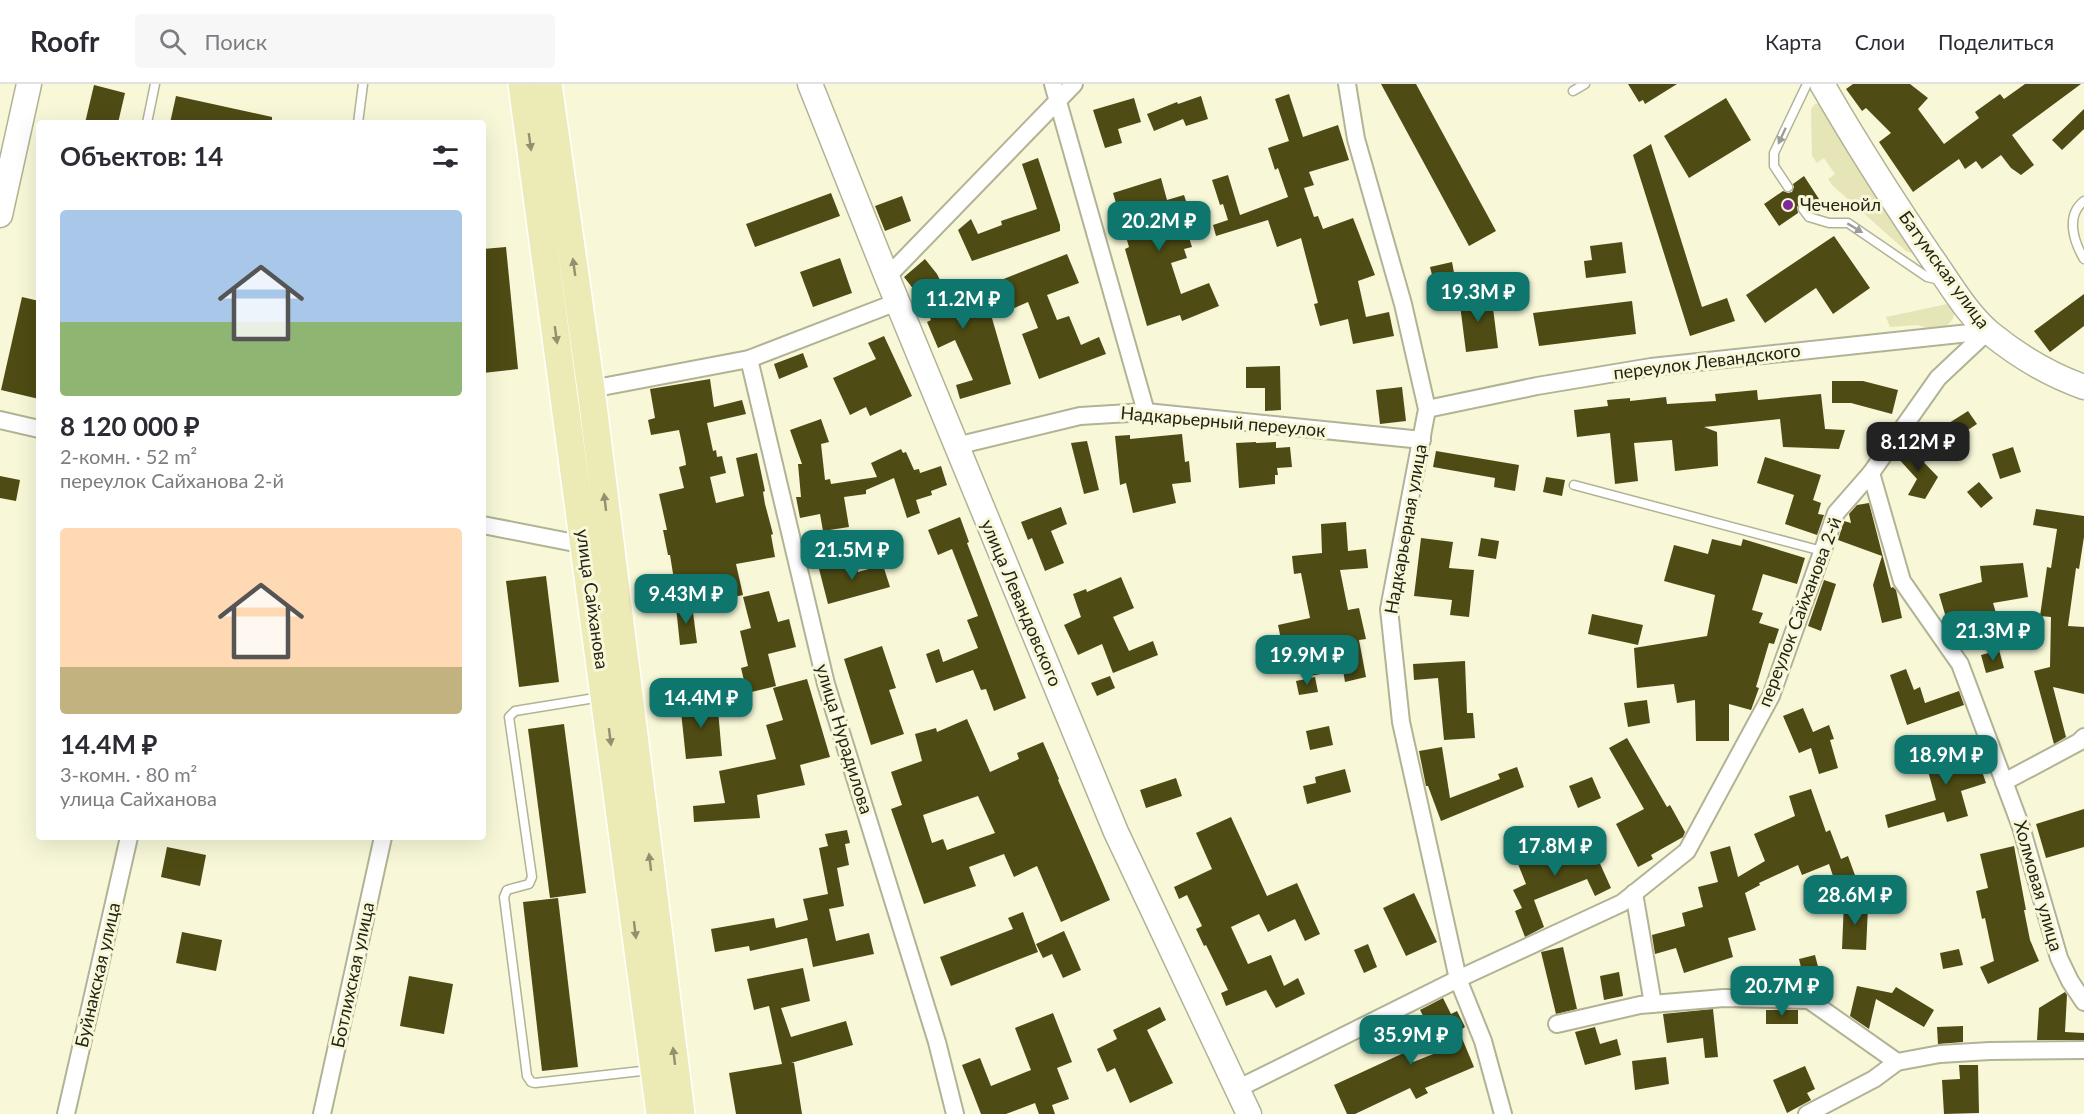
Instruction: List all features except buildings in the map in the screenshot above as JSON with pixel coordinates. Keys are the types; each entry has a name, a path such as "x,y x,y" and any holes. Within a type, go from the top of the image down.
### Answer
{"main road":[{"name":"улица Сайханова","path":"522,84 597,543 681,1114"},
{"name":"улица Сайханова","path":"548,84 591,389 604,696 660,1114"}],"street":[{"path":"0,216 29,84"},
{"name":"улица Левандовского","path":"810,84 956,447 1116,832 1249,1114"},
{"path":"1053,84 1146,412"},
{"path":"887,277 1074,84"},
{"name":"Надкарьерная улица","path":"1347,84 1356,139 1403,304 1427,409 1389,609 1401,722 1458,980 1483,1041 1503,1114"},
{"name":"Батумская улица","path":"1822,86 1905,218 1968,309 1988,331 2046,371 2082,383"},
{"path":"591,389 749,359 897,302"},
{"name":"переулок Левандского","path":"1427,409 1537,386 1651,367 1988,331"},
{"name":"переулок Сайханова 2-й","path":"1237,1089 1458,980 1622,903 1687,851 1771,696 1836,513 1871,472 1938,378 1988,331"},
{"name":"улица Нурадилова","path":"749,359 826,684 937,1042 955,1114"},
{"name":"Надкарьерный переулок","path":"956,447 1080,416 1146,412 1422,440"},
{"path":"0,420 36,428"},
{"name":"Холмовая улица","path":"1871,472 1902,581 1960,664 2021,827 2059,958 2084,1002"},
{"path":"486,525 597,543"},
{"path":"2004,782 2079,742 2084,737"},
{"name":"Буйнакская улица","path":"66,1114 128,840"},
{"name":"Ботлихская улица","path":"322,1114 382,840"},
{"path":"1634,893 1653,1004"},
{"path":"1557,1024 1640,1005 1724,998 1809,1000 1897,1062"},
{"path":"1807,1114 1874,1079 1897,1062 1940,1054 2084,1050"}],"lane":[{"path":"148,120 155,84"},
{"path":"358,120 363,84"},
{"path":"1574,91 1585,84"},
{"path":"1788,187 1774,166 1774,153 1822,86"},
{"path":"2084,201 2079,205 2073,223 2074,243 2084,259"},
{"path":"1803,209 1809,217 1829,223 1848,223 1928,277 1948,281"},
{"path":"1574,485 1822,551"},
{"path":"604,696 515,711 509,717 532,877 529,884 511,888 504,893 527,1076 531,1082 535,1083 654,1070"}],"green space":[{"path":"1821,103 1917,255 1906,251 1832,185 1828,179 1835,174 1824,158 1817,163 1812,156 1811,109 1815,104"},
{"path":"1952,303 1954,317 1947,326 1938,331 1917,325 1890,327 1886,317"}],"place":[{"name":"Чеченойл","path":"1788,205"}]}
